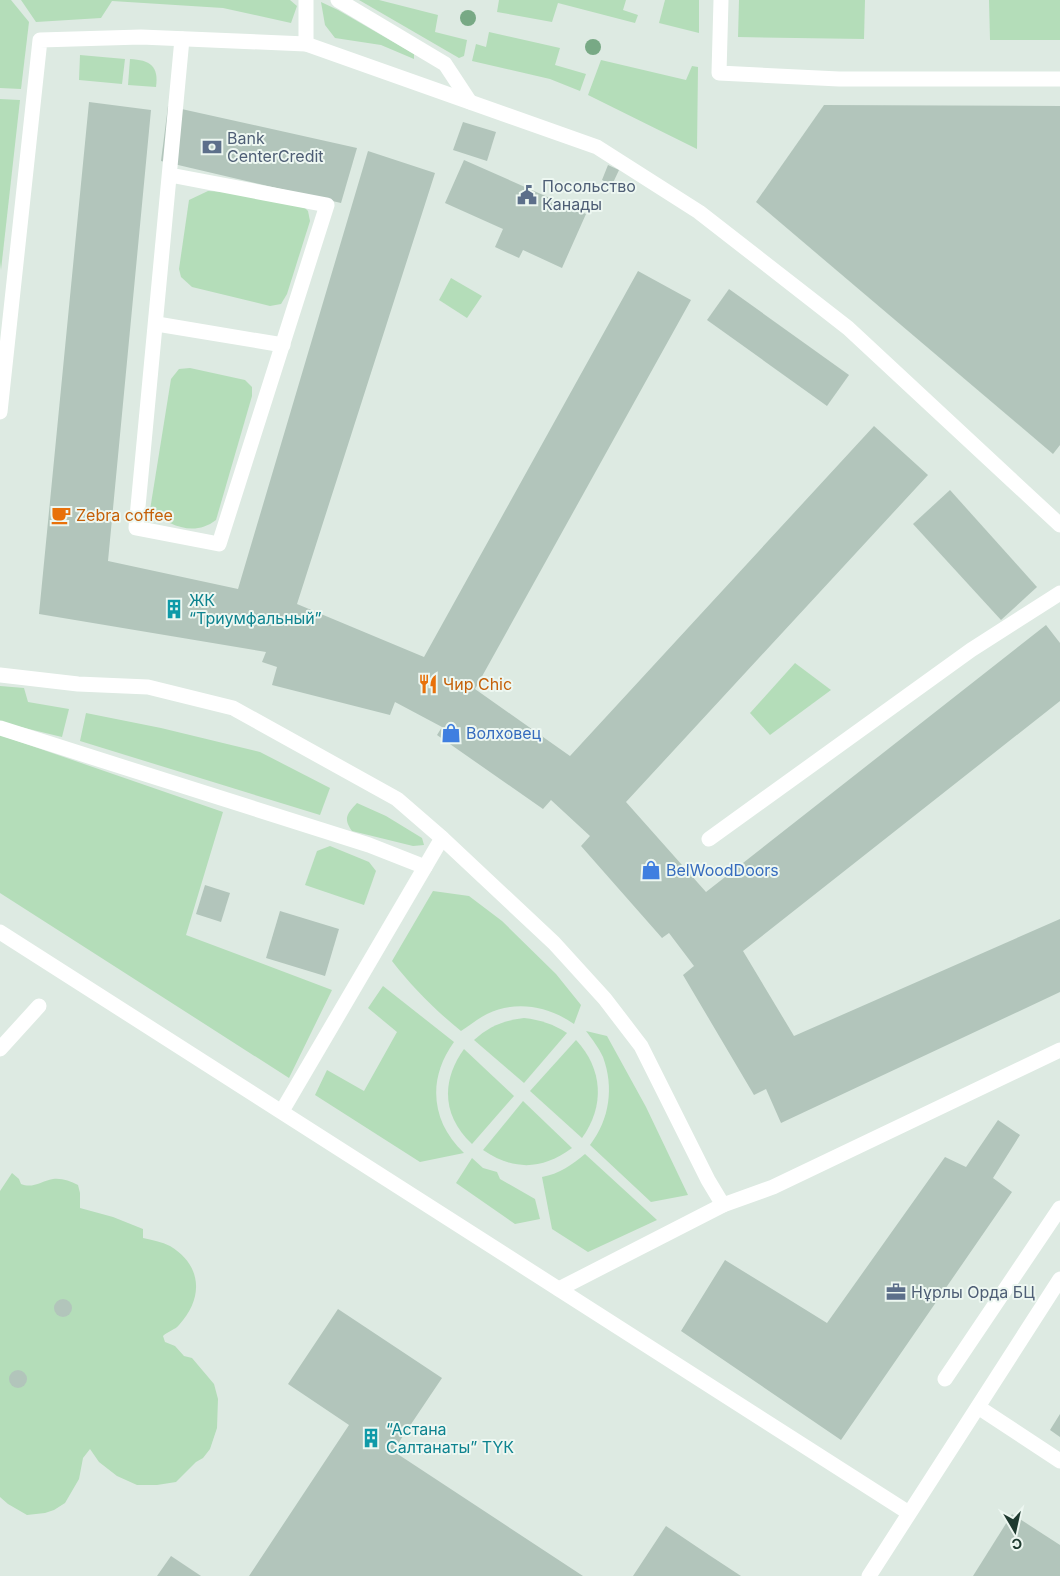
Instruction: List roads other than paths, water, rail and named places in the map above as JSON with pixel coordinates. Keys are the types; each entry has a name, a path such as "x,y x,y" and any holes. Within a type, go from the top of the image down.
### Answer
{"lane":[{"path":"306,0 306,44"},
{"path":"338,0 444,64 470,102"},
{"path":"721,0 719,73 839,79 1060,79"},
{"path":"0,412 40,40 141,37 306,44 597,147 700,212 848,328 1060,525"},
{"path":"170,175 327,205 219,544 136,528 157,324 170,175 182,39"},
{"path":"157,324 283,345"},
{"path":"709,839 971,650 1060,593"},
{"path":"0,675 78,684 148,687 233,708 397,799 554,942 605,999 640,1046 708,1180 723,1205"},
{"path":"0,728 369,845 425,867"},
{"path":"282,1111 442,838"},
{"path":"0,932 909,1512"},
{"path":"0,1049 39,1006"},
{"path":"559,1289 723,1205 773,1187 1060,1050"},
{"path":"945,1379 1060,1208"},
{"path":"869,1576 1060,1279"},
{"path":"978,1407 1060,1461"}],"place":[{"name":"Bank CenterCredit","path":"212,147"},
{"name":"Посольство Канады","path":"527,195"},
{"name":"Zebra coffee","path":"61,515"},
{"name":"ЖК “Триумфальный”","path":"174,609"},
{"name":"Чир Chic","path":"428,684"},
{"name":"Волховец","path":"451,733"},
{"name":"BelWoodDoors","path":"651,870"},
{"name":"Нұрлы Орда БЦ","path":"896,1292"},
{"name":"“Астана Салтанаты” ТҮК","path":"371,1438"}]}
